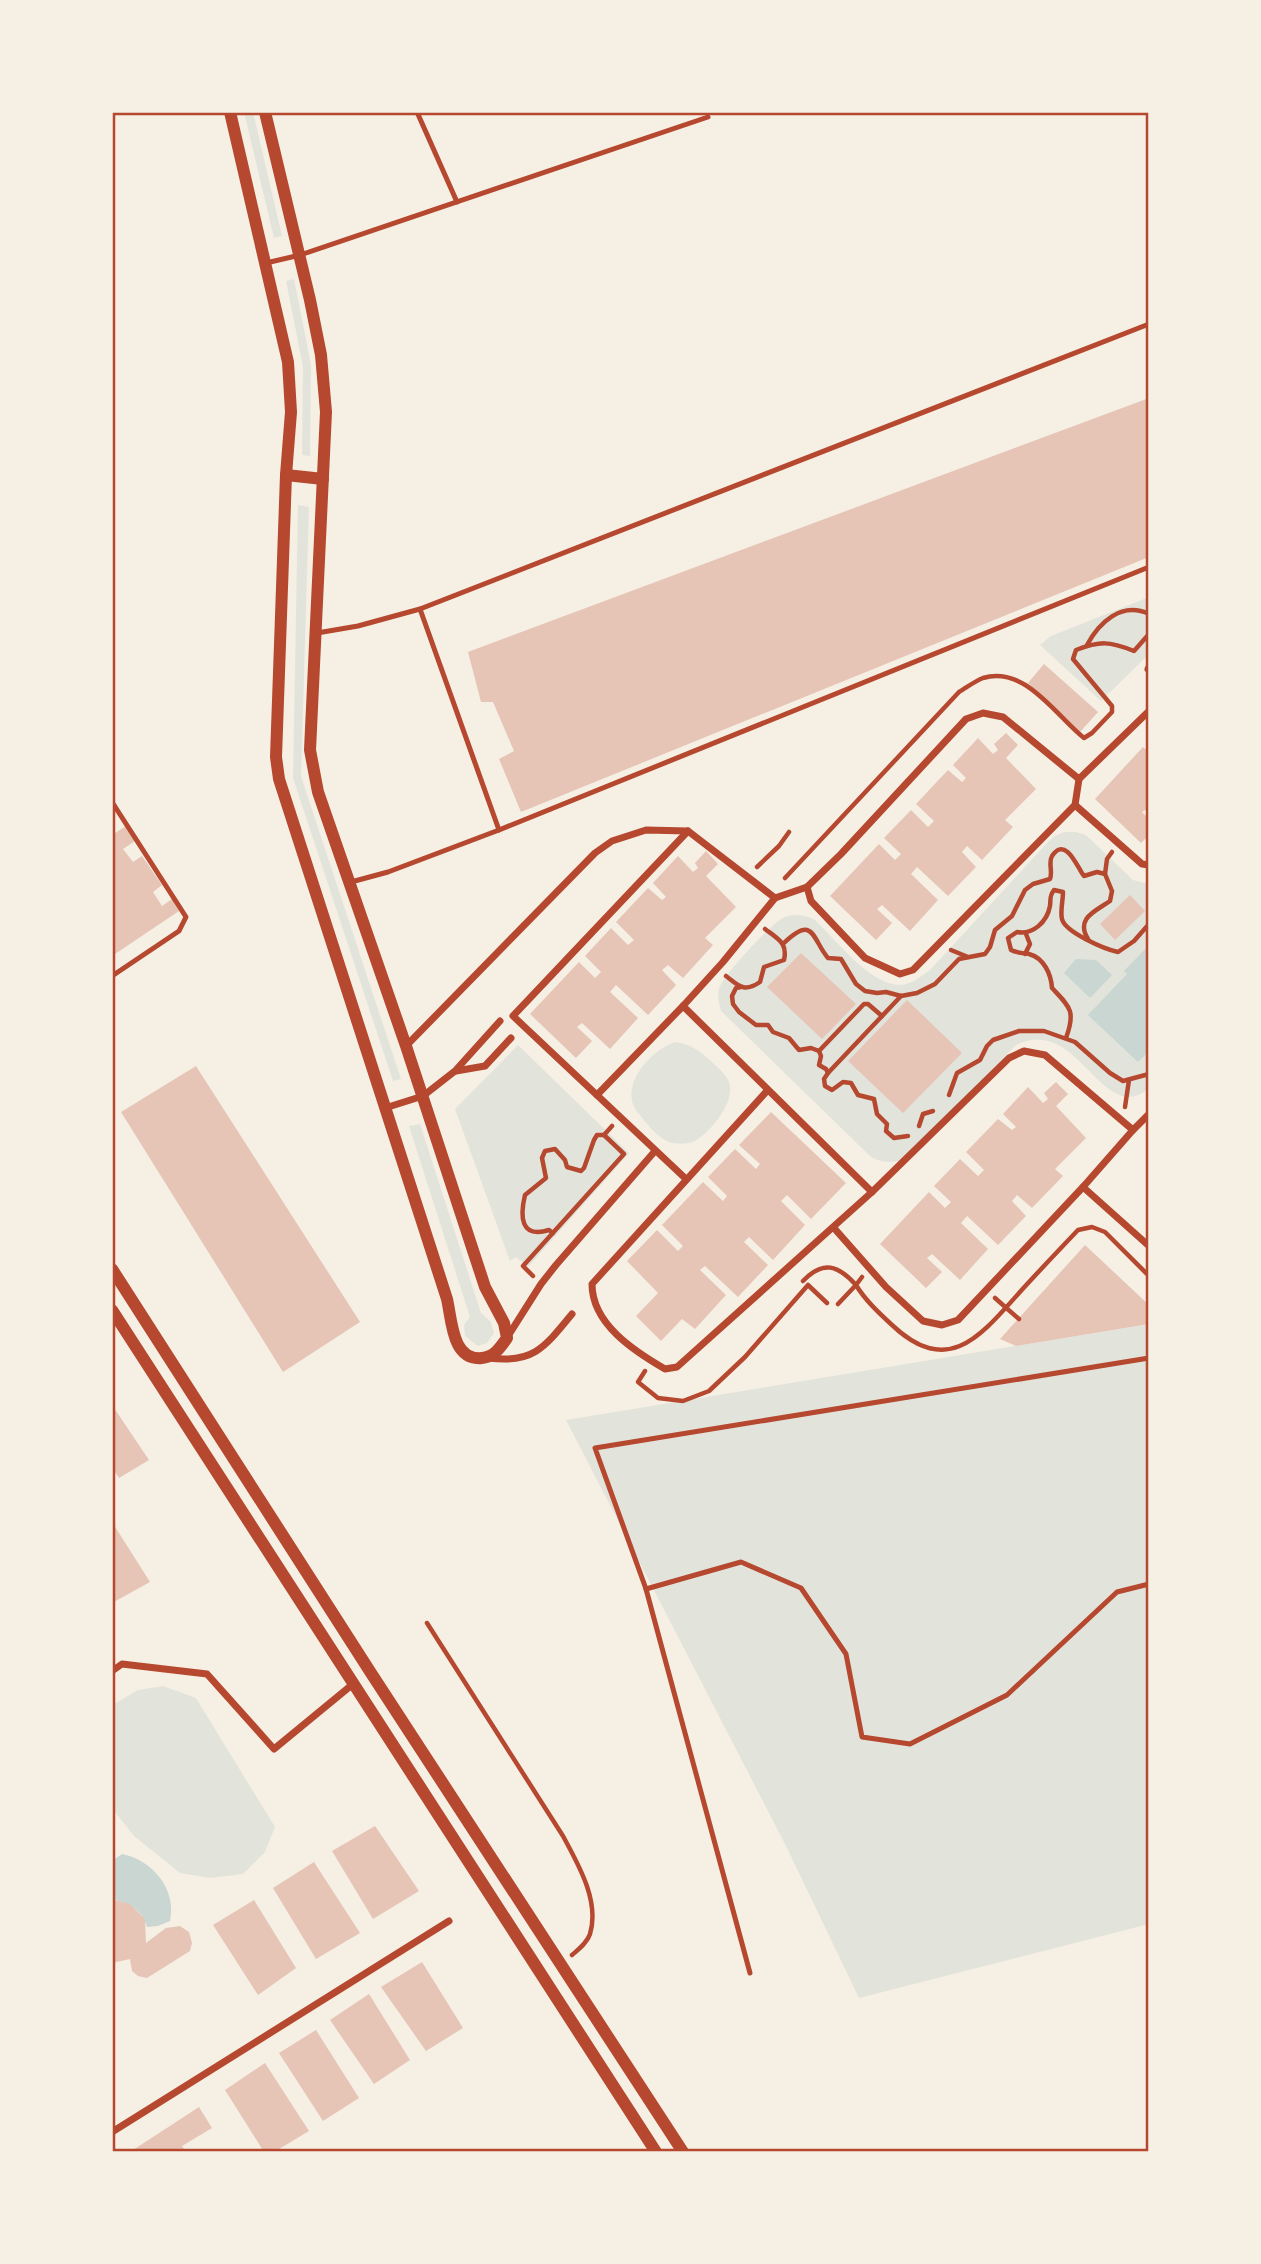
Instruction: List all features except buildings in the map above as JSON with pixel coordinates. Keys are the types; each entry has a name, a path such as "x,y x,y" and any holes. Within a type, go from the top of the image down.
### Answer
{"street":[{"path":"230,112 288,362 292,412 286,475 276,757 279,779 447,1299 456,1341 462,1353 474,1359 516,1360 528,1357 551,1339 572,1314"},
{"path":"265,112 321,355 326,412 310,750 313,772 407,1046 485,1287 503,1323 507,1338"},
{"path":"286,475 323,479"},
{"path":"807,887 811,901 865,958 900,974 913,970 1075,805 1079,779 1149,711"},
{"path":"597,1095 717,969 775,898 807,887 966,719 984,713 1003,717 1079,779"},
{"path":"1075,805 1142,864 1149,865"},
{"path":"407,1046 595,853 612,841 646,830 688,831 775,898"},
{"path":"686,1179 513,1016 688,831"},
{"path":"682,1006 873,1192"},
{"path":"385,1108 423,1096 455,1071 500,1021"},
{"path":"455,1071 485,1066 511,1038"},
{"path":"767,1091 592,1284 592,1300 601,1316 620,1337 665,1369 677,1367 834,1228 1009,1058 1024,1051 1045,1055 1133,1130"},
{"path":"834,1228 886,1287 923,1321 942,1325 958,1320 1149,1114"},
{"path":"488,1358 498,1351 541,1284 655,1151"},
{"path":"1083,1187 1149,1246"},
{"path":"112,1269 683,2152"},
{"path":"112,1310 656,2152"},
{"path":"112,1671 122,1664 207,1674 274,1749 354,1684"},
{"path":"112,2132 449,1921"}],"lane":[{"path":"417,112 457,202"},
{"path":"266,263 300,255 708,117"},
{"path":"316,634 420,609 1149,324"},
{"path":"349,883 388,872 499,830 1149,567"},
{"path":"420,609 499,830"},
{"path":"112,802 186,917 179,931 112,976"},
{"path":"750,1973 646,1589 595,1448 1149,1358"},
{"path":"646,1589 741,1562 801,1588 846,1654 862,1737 910,1744 1007,1695 1117,1592 1149,1584"}],"path":[{"path":"1086,646 1097,627 1108,618 1126,611 1143,611 1149,614"},
{"path":"1095,688 1073,659 1076,650 1093,643 1107,643 1134,651 1149,634"},
{"path":"747,878 789,832"},
{"path":"1088,939 1084,929 1090,914 1110,901 1113,895 1108,881"},
{"path":"1066,1038 1072,1023 1069,1004 1052,988 1051,976 1045,965 1030,954 1011,950 1008,938 1017,932 1026,934 1038,928 1050,906 1049,897 1054,890 1063,892 1060,916 1065,927 1106,949 1118,953 1134,941 1149,924"},
{"path":"1050,906 1054,910 1062,910"},
{"path":"755,922 784,943 784,960 764,967 760,982 751,988 736,988 733,1004 750,1022 768,1025 773,1032 789,1038 799,1050 811,1048 819,1051"},
{"path":"1025,954 1030,944 1026,934"},
{"path":"717,969 741,987"},
{"path":"901,996 824,1079 825,1086 832,1090 843,1083 851,1083 858,1095 874,1099 877,1114 887,1124 886,1131 894,1138 909,1136"},
{"path":"819,1051 864,1004 868,1003 882,1016"},
{"path":"918,1129 923,1114 943,1104 957,1073 980,1060 993,1040 1019,1031 1056,1033 1075,1042 1116,1077 1129,1080 1149,1074"},
{"path":"819,1051 819,1065 828,1073"},
{"path":"1118,1116 1127,1100 1129,1080"},
{"path":"604,1135 620,1118"},
{"path":"541,1284 523,1266 553,1233 624,1154 604,1135 597,1135 581,1171 567,1167 565,1160 555,1149 545,1151 542,1157 546,1178 525,1195 521,1216 525,1226 531,1231 541,1233 549,1230 553,1233"},
{"path":"803,1281 813,1271 824,1267 837,1269 856,1285 838,1304"},
{"path":"653,1362 638,1382 658,1398 682,1401 692,1398 709,1391 745,1357 808,1285 827,1303"},
{"path":"986,1290 1019,1319"},
{"path":"427,1623 577,1862 591,1906 590,1935 583,1946 561,1964"}],"shaded area":[{"path":"244,112 253,112 282,236 274,238"},
{"path":"294,279 311,365 310,456 302,455 303,367 286,281"},
{"path":"298,505 309,507 301,776 401,1079 393,1081 293,778"},
{"path":"1149,597 1149,654 1101,701 1040,645 1051,636"},
{"path":"1064,832 1086,835 1133,880 1149,884 1149,1088 1132,1097 1117,1094 1057,1044 1038,1040 1016,1045 903,1160 883,1161 871,1157 721,1011 718,992 728,973 768,930 791,915 815,920 855,960 878,978 901,985 913,981 930,970 1048,842"},
{"path":"1149,945 1149,1051 1138,1062 1088,1015 1127,974 1124,971"},
{"path":"1076,959 1096,960 1112,975 1090,998 1064,973"},
{"path":"675,1042 691,1046 703,1055 723,1073 730,1087 728,1102 718,1119 693,1142 672,1143 658,1135 640,1115 632,1094 634,1083 646,1062"},
{"path":"518,1045 629,1153 528,1267 516,1257 510,1261 455,1109"},
{"path":"420,1124 481,1313 491,1322 494,1333 487,1343 478,1346 465,1336 464,1325 470,1317 409,1126"},
{"path":"1149,1324 1149,1924 859,1998 785,1844 566,1420"},
{"path":"163,1686 196,1698 275,1827 265,1852 243,1874 210,1878 180,1873 134,1836 115,1812 112,1801 114,1704 138,1690"},
{"path":"122,1854 144,1863 160,1878 170,1898 170,1921 147,1927 135,1909 116,1900 112,1893 112,1861"}]}
